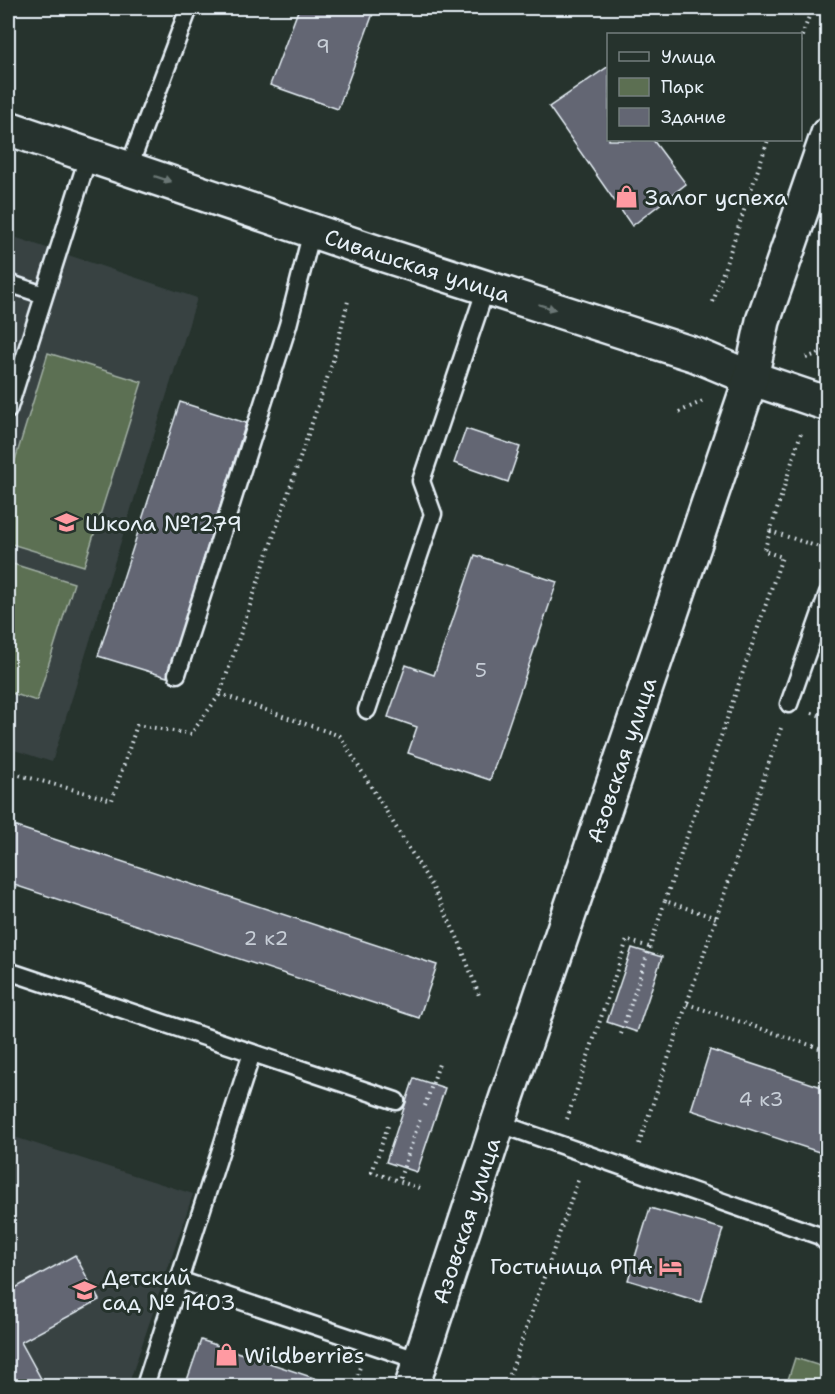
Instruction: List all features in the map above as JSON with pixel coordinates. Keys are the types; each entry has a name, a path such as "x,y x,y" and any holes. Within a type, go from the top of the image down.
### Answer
{"street":[{"name":"Сивашская улица","path":"8,128 129,167 312,231 696,355 751,378 828,404"},
{"name":"Азовская улица","path":"416,1373 498,1123 751,378 763,321 828,134"}],"lane":[{"path":"129,167 189,8"},
{"path":"8,410 89,154"},
{"path":"177,674 288,325 312,231"},
{"path":"8,283 44,295"},
{"path":"367,710 433,514 421,481 486,288"},
{"path":"789,704 828,593"},
{"path":"8,971 396,1101"},
{"path":"145,1386 252,1053"},
{"path":"498,1123 558,1146 820,1236 828,1244"},
{"path":"179,1281 416,1373"}],"path":[{"path":"802,39 812,8"},
{"path":"713,302 768,141"},
{"path":"8,772 112,800 137,725 191,734 220,694 333,361 348,301"},
{"path":"621,1034 782,557 764,551 797,448"},
{"path":"770,531 828,550"},
{"path":"220,694 340,736 432,886 459,941 480,998"},
{"path":"630,1170 789,704"},
{"path":"665,901 716,918"},
{"path":"558,1146 627,940 650,947"},
{"path":"687,1004 828,1051"},
{"path":"396,1101 372,1172 419,1188"},
{"path":"506,1386 586,1155"},
{"path":"399,1181 404,1168"}],"shaded area":[{"name":"Школа №1279","path":"8,235 197,298 52,762 8,748"},
{"name":"Детский сад № 1403","path":"8,1135 193,1194 128,1386 8,1386"},
{"path":"530,1375 565,1386 527,1386"}],"green space":[{"path":"48,353 142,382 84,566 8,543 8,483"},
{"path":"13,564 74,583 37,701 8,692 8,580"},
{"path":"795,1358 827,1368 827,1386 786,1386"}],"building":[{"path":"299,8 375,8 338,109 270,85"},
{"path":"607,67 607,141 654,141 686,184 632,226 549,107"},
{"path":"180,402 246,423 167,677 98,656"},
{"path":"466,429 520,447 508,482 454,463"},
{"path":"475,555 557,582 490,780 408,753 417,727 388,717 406,665 434,675"},
{"path":"8,824 437,965 419,1018 8,883"},
{"path":"632,948 662,957 637,1032 607,1022"},
{"path":"710,1050 828,1089 828,1155 691,1110"},
{"path":"414,1078 445,1088 417,1172 386,1162"},
{"path":"650,1208 723,1229 701,1302 628,1280"},
{"path":"75,1255 99,1300 21,1342 45,1386 8,1386 8,1292"},
{"path":"201,1340 323,1381 322,1386 185,1386"}],"place":[{"name":"Залог успеха","path":"627,197"},
{"name":"Школа №1279","path":"67,523"},
{"name":"Гостиница РПА","path":"671,1266"},
{"name":"Детский сад № 1403","path":"84,1290"},
{"name":"Wildberries","path":"226,1355"}]}
